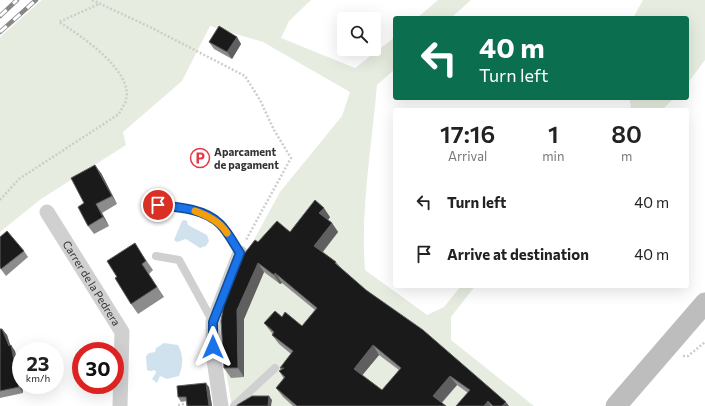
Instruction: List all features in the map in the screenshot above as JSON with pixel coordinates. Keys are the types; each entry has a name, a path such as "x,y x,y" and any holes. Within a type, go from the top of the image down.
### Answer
{"main road":[{"path":"616,406 705,302"}],"street":[{"name":"Carrer de la Pedrera","path":"47,212 122,332 120,406"},
{"path":"221,406 214,360 213,322 240,253"}],"lane":[{"path":"158,205 195,211 212,218 226,231 240,253"},
{"path":"156,256 179,260 213,322"},
{"path":"234,406 275,368"}],"path":[{"path":"92,0 152,28 245,76 260,100 274,130 290,158 280,179 251,228 240,253"},
{"path":"0,200 19,179 119,114 126,99 123,78 113,64 72,30 59,22 99,4"},
{"path":"178,404 194,403"}],"shaded area":[{"path":"42,0 311,0 289,21 281,38 355,68 370,56 381,56 381,48 393,39 393,71 377,85 365,201 365,270 427,315 444,307 459,288 473,288 451,317 451,340 534,406 232,406 218,326 243,260 280,192 342,116 350,92 263,42 210,26 182,81 123,132 126,145 41,199 0,232 0,37"},
{"path":"438,0 471,0 453,16 419,16"},
{"path":"643,0 705,0 705,60 689,81 689,16 634,16"},
{"path":"630,100 672,100 664,108 630,108"}],"water":[{"path":"182,221 187,221 188,225 207,235 209,241 206,246 200,248 186,239 177,242 174,240"},
{"path":"164,343 178,345 182,357 181,368 179,376 167,379 160,376 157,383 152,379 156,373 155,370 147,370 146,356 149,353 155,352 156,348"}],"building":[{"path":"219,26 237,37 227,52 209,42"},
{"path":"95,165 112,196 96,204 103,217 88,226 78,207 84,203 71,178"},
{"path":"315,200 324,208 319,213 332,223 314,246 336,262 335,263 366,290 423,330 506,402 502,406 493,406 488,401 484,406 456,406 470,390 450,376 433,396 446,406 297,406 276,388 285,377 279,371 284,368 280,368 293,351 272,335 274,332 264,323 275,311 282,317 285,312 302,326 317,308 275,273 274,275 258,263 237,310 238,368 224,368 221,321 224,303 244,254 255,240 258,242 277,221 290,232","holes":["373,345 401,368 382,390 354,369"]},
{"path":"7,231 24,251 1,269 0,237"},
{"path":"135,243 146,261 142,264 157,287 131,304 115,278 117,277 107,261"},
{"path":"0,329 2,329 9,346 11,345 12,350 12,388 0,391"},
{"path":"206,383 209,406 187,406 186,397 178,397 177,386"},
{"path":"252,396 269,396 268,406 237,406"}],"railway":[{"path":"0,16 17,0"},
{"path":"0,32 36,0"}],"slow traffic":[{"path":"195,211 212,218 220,224 227,233"}],"place":[{"name":"Aparcament de pagament","path":"200,158"}],"route":[{"path":"158,205 176,206 195,211 212,218 226,231 240,253 213,322 213,347"}]}
